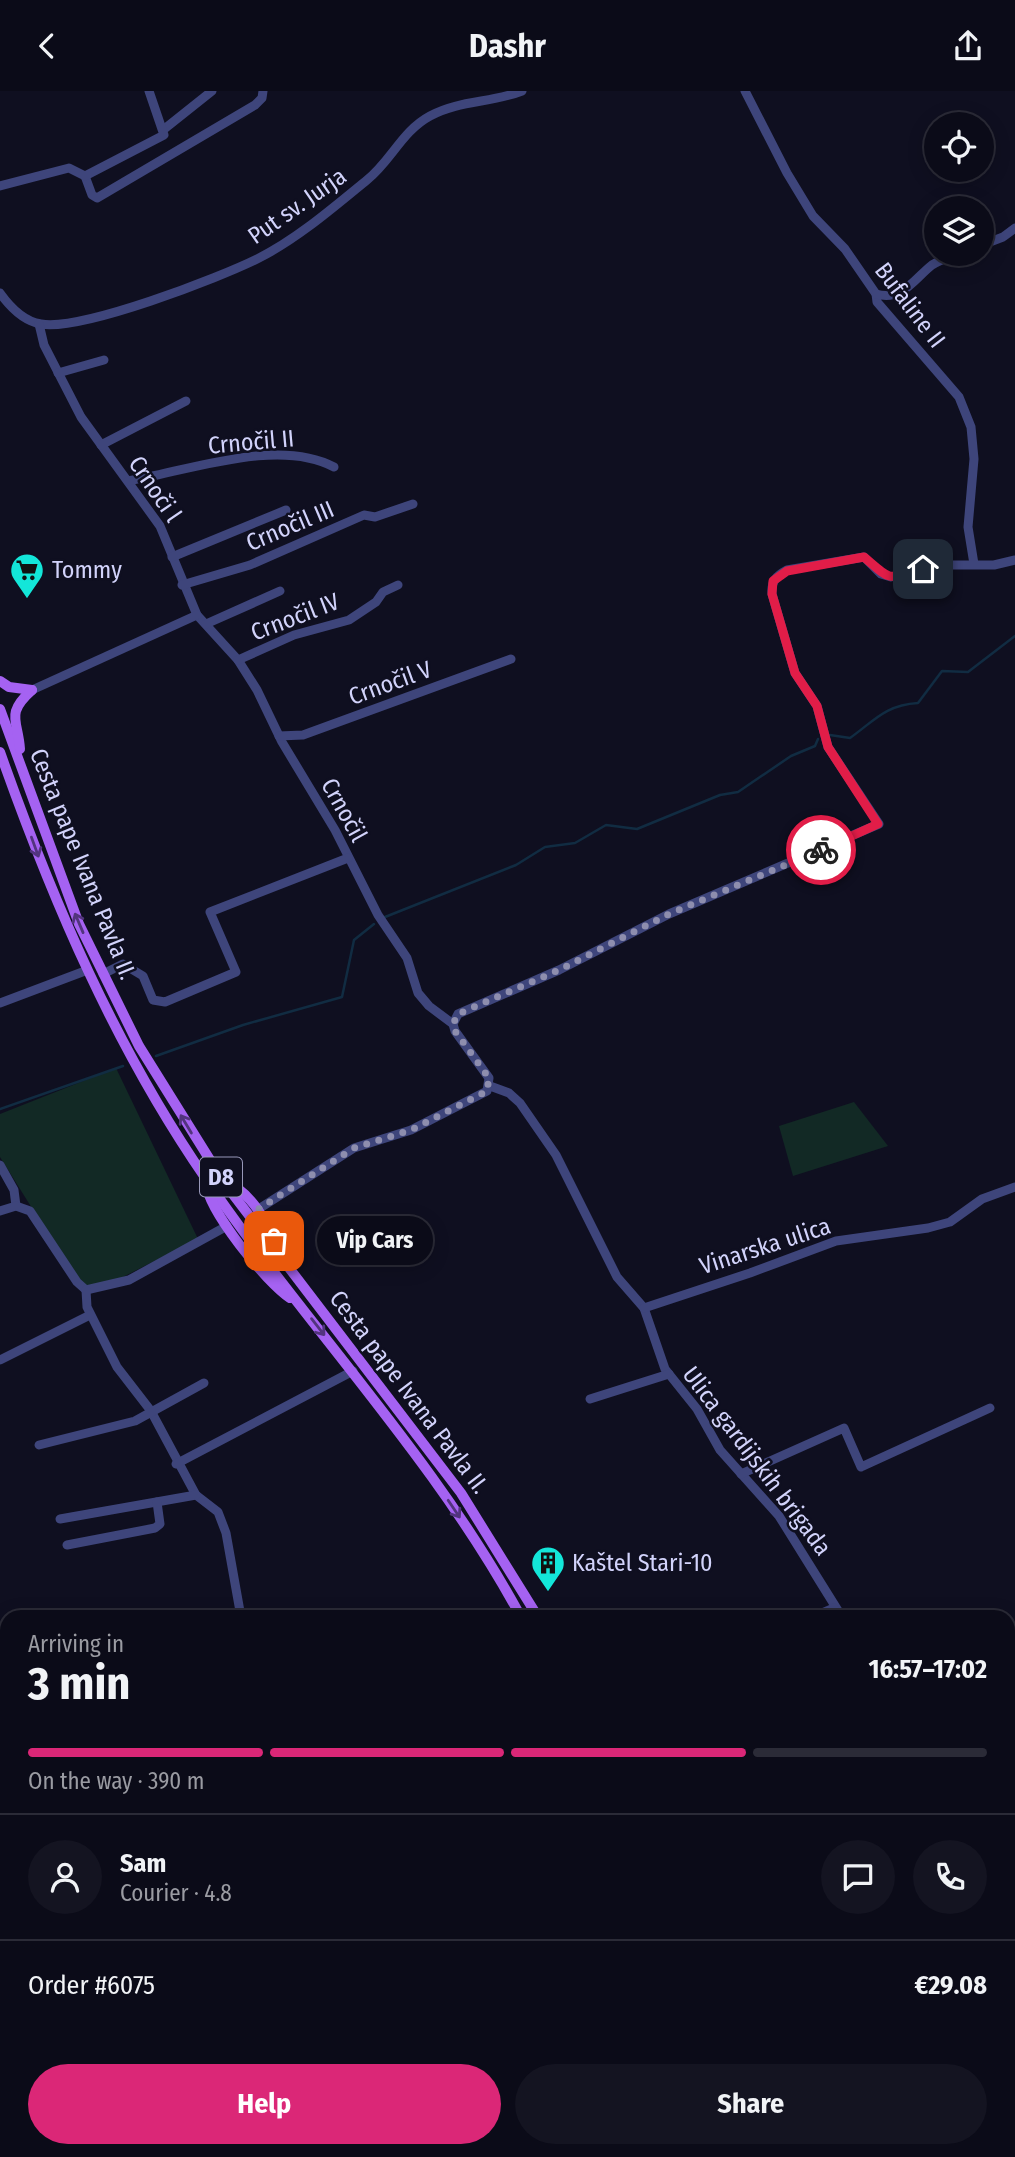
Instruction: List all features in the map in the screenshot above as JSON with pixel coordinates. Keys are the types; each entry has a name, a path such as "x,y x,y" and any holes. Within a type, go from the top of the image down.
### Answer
{"main road":[{"path":"0,681 9,688 32,690"},
{"path":"19,762 20,746 13,722 16,710 32,690"},
{"name":"Cesta pape Ivana Pavla II.","path":"0,709 79,924 139,1046 225,1184 461,1493 534,1610"},
{"name":"Cesta pape Ivana Pavla II.","path":"0,751 85,971 155,1099 206,1180 445,1495 517,1610"},
{"path":"0,774 11,783"},
{"path":"206,1180 209,1199 227,1226 276,1286 298,1302"},
{"path":"225,1184 239,1189 257,1210 270,1232 275,1252"}],"street":[{"path":"85,176 163,135 149,91"},
{"path":"163,130 212,91"},
{"path":"0,186 69,167 85,176 92,195 97,198 255,105 262,97 263,91"},
{"name":"Put sv. Jurja","path":"39,324 93,317 162,296 261,257 371,177 404,137 429,116 451,106 522,91"},
{"name":"Bufaline II","path":"746,91 787,173 813,216 845,249 876,294 877,302 959,397 971,428 974,459 968,527 974,563"},
{"path":"994,240 1015,228"},
{"path":"876,294 886,297 903,291 931,266"},
{"path":"0,293 13,310 39,324"},
{"name":"Crnoči l","path":"39,324 44,345 80,417 160,526 182,585 197,615"},
{"path":"58,373 104,360"},
{"name":"Crnoči l","path":"101,445 186,401"},
{"name":"Crnočil II","path":"128,481 175,473 211,462 269,456 316,457 334,467"},
{"name":"Crnočil III","path":"182,585 250,565 364,515 375,517 413,504"},
{"name":"Crnoči l","path":"172,557 286,510"},
{"path":"453,1024 458,1014 470,1006 559,970 669,914 878,824 828,747 817,706 795,673 772,594 773,581 787,571 864,557 881,574 891,577 936,565 993,565 1015,561"},
{"name":"Crnočil IV","path":"238,660 294,635 349,620 376,602 383,592 398,585"},
{"name":"Crnočil IV","path":"206,624 280,591"},
{"path":"32,690 197,615"},
{"name":"Crnočil","path":"197,615 238,660 273,719 279,736 378,915 407,958 418,993 429,1006 453,1024 489,1078 490,1086"},
{"name":"Crnočil V","path":"279,736 303,735 511,659"},
{"path":"103,974 123,964 142,976 153,1000 165,1002 236,972 210,912 348,858"},
{"path":"0,1003 85,971"},
{"path":"257,1210 354,1148 411,1130 482,1095 490,1086"},
{"name":"Ulica gardijskih brigada","path":"490,1086 509,1093 520,1103 556,1155 617,1277 644,1308 669,1374 696,1409 720,1450 779,1516 821,1579 834,1608"},
{"path":"0,1165 14,1190 16,1206"},
{"name":"Vinarska ulica","path":"644,1308 836,1241 928,1228 950,1222 974,1203 1015,1187"},
{"path":"0,1211 16,1206 30,1211 77,1282 86,1290"},
{"path":"86,1290 129,1280 227,1226"},
{"path":"86,1290 90,1315 117,1367 151,1411 176,1464 196,1495 218,1512 226,1533 240,1610"},
{"path":"0,1360 90,1315"},
{"path":"176,1464 353,1371"},
{"path":"590,1399 669,1374"},
{"path":"39,1445 135,1422 204,1383"},
{"path":"741,1474 844,1428 862,1467 990,1408"},
{"path":"60,1519 196,1495"},
{"path":"67,1545 155,1528 160,1524 157,1502"},
{"path":"829,1610 834,1608"}],"green space":[{"path":"116,1068 198,1239 113,1282 89,1287 75,1277 0,1157 0,1114"},
{"path":"854,1102 888,1146 793,1176 779,1126"}],"waterway":[{"path":"830,735 850,738 888,710 918,703 942,671 968,672 1015,636"},
{"path":"385,917 516,865 545,847 575,843 606,825 637,829 720,795 738,792 791,756 815,746 818,739"},
{"path":"156,1056 243,1025 342,997 354,940 374,924"},
{"path":"0,1109 123,1066"}],"way so far":[{"path":"274,1241 257,1210 354,1148 411,1130 487,1091 490,1086 489,1078 455,1031 454,1018 458,1014 470,1006 559,970 669,914 821,850"}],"place":[{"name":"Tommy","path":"27,600"},
{"name":"Vip Cars","path":"274,1241"},
{"name":"Kaštel Stari-10","path":"548,1593"}],"route":[{"path":"821,850 878,824 828,747 817,706 795,673 772,594 773,581 787,571 848,558 864,557 881,574 891,577 923,569"}]}
